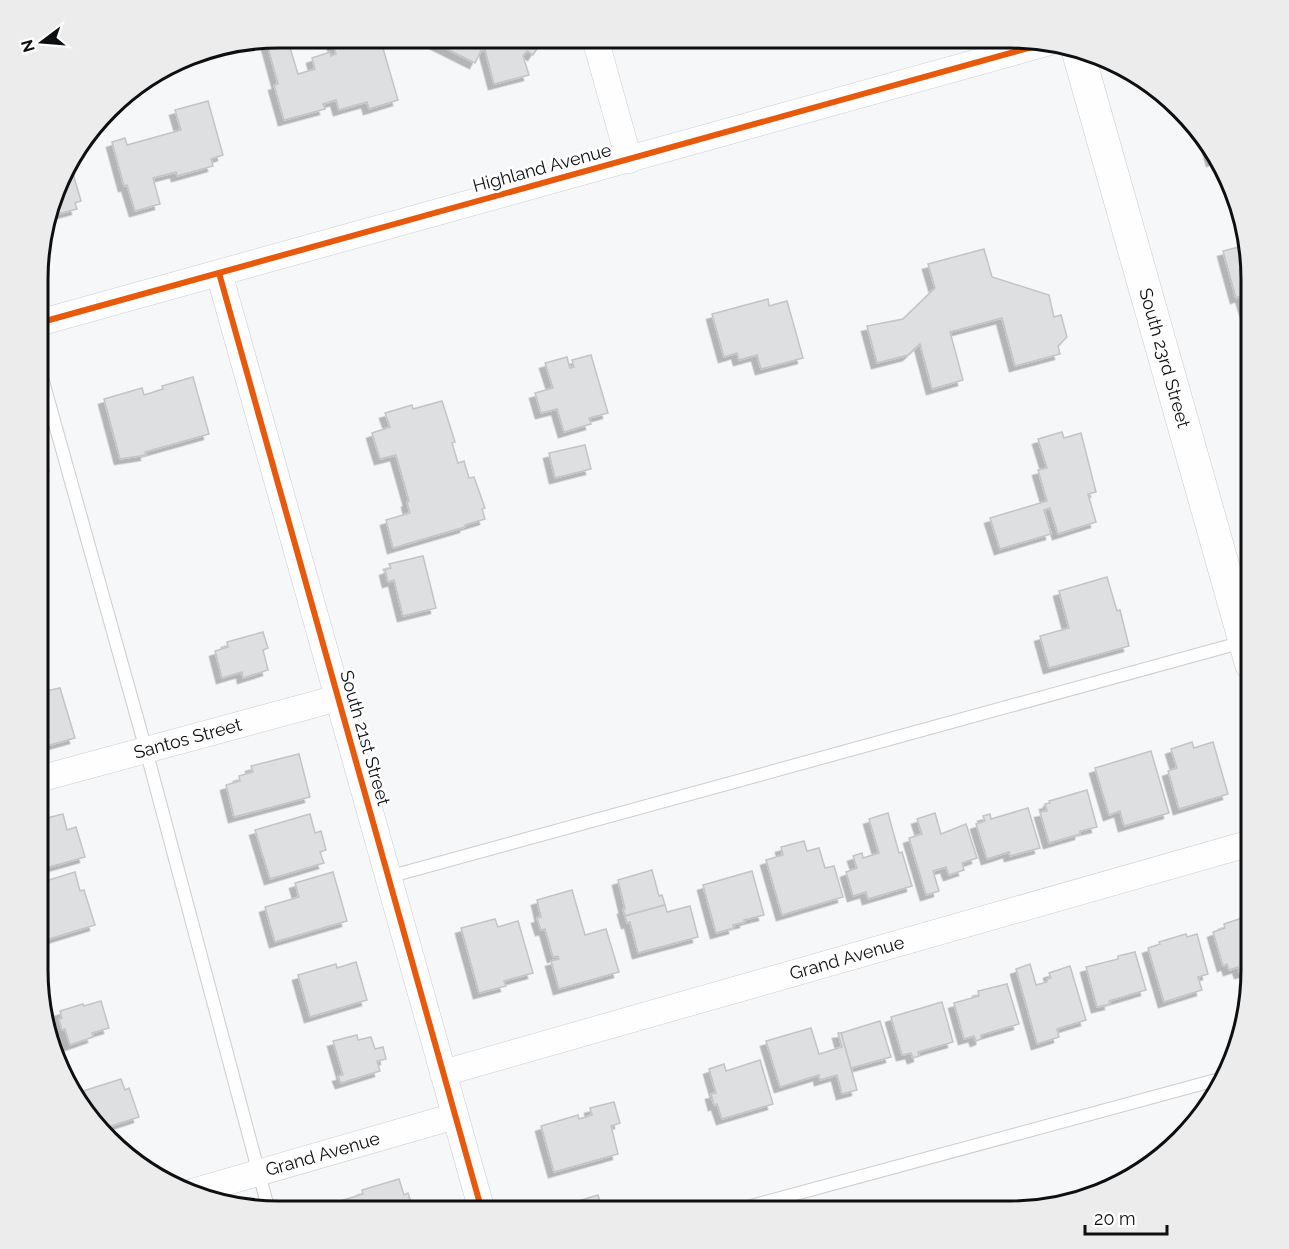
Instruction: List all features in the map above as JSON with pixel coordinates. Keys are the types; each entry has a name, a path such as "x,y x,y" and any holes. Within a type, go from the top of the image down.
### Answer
{"street":[{"path":"598,48 629,160"},
{"name":"Highland Avenue","path":"48,320 1027,48"},
{"name":"South 23rd Street","path":"1080,59 1241,628"},
{"name":"South 21st Street","path":"219,273 479,1201"},
{"name":"Santos Street","path":"48,777 338,698"},
{"name":"Grand Avenue","path":"443,1073 1241,846"},
{"name":"Grand Avenue","path":"203,1189 455,1116"}],"lane":[{"path":"48,399 146,750 266,1201"},
{"path":"388,877 1241,655"},
{"path":"770,1201 1213,1081"}],"building":[{"path":"268,48 290,48 298,74 315,69 312,58 330,52 331,56 336,54 334,48 383,48 398,100 369,109 367,102 339,110 336,100 323,104 325,109 284,120 274,85 278,84"},
{"path":"445,48 538,48 533,55 527,51 523,56 529,75 494,84 485,50 481,51 475,63"},
{"path":"208,101 223,155 211,159 213,166 177,176 176,172 153,178 160,204 135,211 127,185 124,186 112,142 125,138 127,145 181,130 175,110"},
{"path":"73,175 81,201 75,203 77,209 57,214"},
{"path":"1239,247 1241,296 1236,298 1223,251"},
{"path":"984,249 992,277 1049,295 1054,317 1061,315 1067,337 1058,346 1060,354 1015,366 1002,318 950,332 963,380 932,389 920,344 908,355 877,363 867,326 903,319 935,288 928,264"},
{"path":"768,299 769,306 787,301 803,358 761,369 757,355 739,360 737,353 724,357 712,314"},
{"path":"591,355 608,413 589,418 591,424 564,432 557,409 541,413 535,393 553,388 545,363 567,357 570,368 574,367 572,360"},
{"path":"193,377 209,434 145,452 146,455 120,459 104,399 142,388 144,395 163,389 162,386"},
{"path":"442,401 455,442 452,443 458,463 464,461 469,478 474,477 485,508 482,509 485,519 393,548 386,520 410,513 407,502 409,501 396,455 380,459 372,433 390,427 385,413 412,405 413,409"},
{"path":"1062,432 1064,438 1081,433 1096,492 1088,494 1096,522 1058,534 1050,508 1044,510 1051,534 1000,549 990,518 1047,501 1038,470 1047,468 1038,439"},
{"path":"585,445 591,469 555,478 549,453"},
{"path":"423,556 436,608 403,616 394,580 388,582 385,570 391,568 389,564"},
{"path":"1107,577 1117,611 1120,610 1129,646 1049,668 1040,636 1069,628 1059,591"},
{"path":"263,632 268,648 263,650 268,670 243,678 242,672 222,678 215,651 228,647 227,642"},
{"path":"60,688 75,738 48,746 48,691"},
{"path":"1192,742 1194,748 1213,742 1228,794 1179,809 1168,771 1177,768 1171,749"},
{"path":"1151,751 1169,813 1124,826 1120,811 1109,815 1095,768"},
{"path":"299,754 310,797 234,817 226,785 240,781 239,776 253,772 251,766"},
{"path":"1087,790 1097,827 1049,843 1040,812 1047,811 1045,804"},
{"path":"1028,808 1040,848 1010,856 1009,852 987,859 976,824 985,821 983,816 990,814 991,819"},
{"path":"888,813 899,853 902,852 912,886 868,899 866,892 853,896 846,872 857,868 853,856 862,853 863,858 879,853 869,819"},
{"path":"935,813 941,834 966,824 977,858 962,863 964,870 949,875 946,867 933,871 939,891 926,895 909,838 922,834 917,819"},
{"path":"63,814 67,830 76,827 85,857 48,867 48,818"},
{"path":"310,814 315,833 321,831 326,850 320,852 324,863 270,879 255,830"},
{"path":"804,841 807,851 819,848 825,868 834,866 843,897 782,915 766,860 783,855 781,847"},
{"path":"652,870 659,896 662,895 665,905 625,916 618,880"},
{"path":"752,871 764,915 744,920 745,922 733,925 734,928 716,933 703,885"},
{"path":"75,872 80,891 84,890 95,925 48,939 48,880"},
{"path":"333,872 347,921 275,942 265,907 299,897 295,883"},
{"path":"572,890 585,935 606,929 619,972 559,989 551,961 559,959 558,956 553,957 545,929 541,930 537,918 541,917 537,900"},
{"path":"665,905 667,912 690,906 698,937 638,953 630,922 627,923 625,916"},
{"path":"1241,918 1241,973 1238,967 1229,970 1227,964 1223,966 1213,932 1225,928 1224,924"},
{"path":"495,919 498,927 518,921 533,973 504,981 506,986 479,993 461,928"},
{"path":"1186,934 1187,937 1197,934 1208,974 1198,977 1202,990 1164,1002 1148,948 1160,944 1159,942"},
{"path":"1135,952 1146,990 1097,1007 1086,967"},
{"path":"356,962 367,1000 310,1017 298,975 336,964 337,968"},
{"path":"1030,964 1036,985 1047,982 1047,979 1051,978 1049,973 1070,966 1086,1020 1057,1029 1059,1037 1037,1044 1016,969"},
{"path":"1007,984 1019,1024 981,1035 981,1039 976,1041 974,1036 964,1039 954,1003 979,996 978,991"},
{"path":"101,1001 109,1028 92,1033 93,1037 70,1045 65,1029 62,1030 59,1019 62,1018 60,1011"},
{"path":"942,1002 953,1042 918,1052 919,1056 913,1058 911,1053 902,1055 891,1017"},
{"path":"880,1021 891,1057 851,1068 841,1033"},
{"path":"811,1028 819,1054 842,1047 838,1033 841,1033 857,1090 842,1094 837,1075 820,1080 819,1075 780,1087 766,1041"},
{"path":"357,1035 358,1040 371,1037 375,1049 383,1047 386,1059 377,1061 380,1071 341,1083 338,1076 343,1075 333,1041"},
{"path":"760,1060 773,1104 722,1119 711,1094 716,1093 709,1069 724,1064 726,1071"},
{"path":"121,1079 125,1090 129,1088 139,1117 110,1127 82,1091"},
{"path":"614,1102 620,1123 611,1126 618,1154 554,1172 541,1126 578,1115 579,1119 592,1115 590,1108"},
{"path":"399,1179 404,1195 408,1193 411,1201 343,1200 363,1194 362,1190"},
{"path":"598,1195 600,1201 578,1201"}],"cycle path":[{"path":"48,320 1027,48"},
{"path":"219,273 479,1201"}]}
